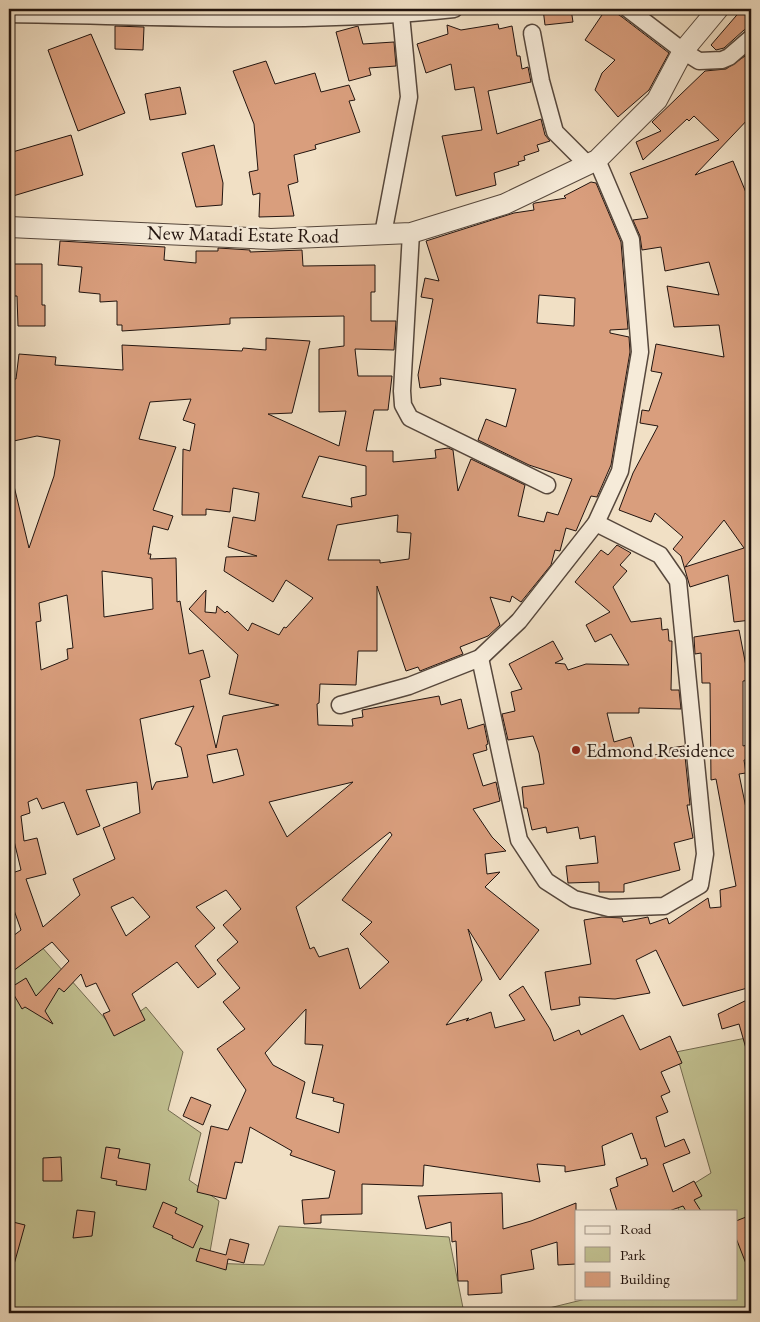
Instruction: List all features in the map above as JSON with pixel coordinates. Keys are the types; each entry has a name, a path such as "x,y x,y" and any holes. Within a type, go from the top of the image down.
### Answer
{"street":[{"path":"9,14 274,19 401,15 454,9"},
{"path":"628,9 682,51 699,61 722,60 730,57 751,38"},
{"name":"New Matadi Estate Road","path":"9,227 271,239 411,233 505,204 592,163 657,100 682,51 718,9"},
{"path":"383,234 408,97 401,15"},
{"path":"340,705 409,686 480,658 519,621 596,523 620,471 640,352 631,240 592,163 554,132 541,81 532,33"},
{"path":"411,233 402,390 403,405 410,418 547,485"},
{"path":"480,658 520,840 546,881 574,899 609,908 664,906 700,885 705,854 678,581 660,555 596,523"}],"green space":[{"path":"33,937 115,1030 146,1007 183,1052 168,1110 201,1133 189,1180 219,1201 208,1263 264,1265 279,1226 449,1237 464,1313 9,1313 9,954"},
{"path":"751,1037 751,1313 508,1313 545,1309 582,1300 738,1300 738,1210 679,1210 674,1196 711,1173 676,1052"}],"building":[{"path":"543,9 571,9 573,22 545,25"},
{"path":"606,9 610,9 622,17 669,53 649,90 618,117 595,90 602,73 615,60 585,40"},
{"path":"742,9 751,9 751,28 744,30 724,48 716,50 711,45"},
{"path":"498,24 499,29 512,26 517,56 520,56 522,69 528,67 531,82 488,91 497,134 541,119 545,135 550,141 537,145 539,151 524,156 525,160 518,162 519,165 494,173 496,185 456,196 442,136 482,130 474,87 455,90 451,64 426,73 417,44 448,34 447,25 461,30"},
{"path":"115,26 144,27 143,50 115,49"},
{"path":"358,26 363,44 394,42 396,66 369,68 371,75 349,81 336,32"},
{"path":"91,34 125,113 78,131 48,50"},
{"path":"751,52 751,116 695,175 733,161 747,195 751,194 751,620 734,622 728,575 690,587 681,556 673,549 683,537 655,513 651,522 619,510 633,473 658,426 640,423 642,410 649,411 662,373 651,371 656,344 724,357 719,325 674,327 667,286 719,295 709,262 665,271 661,247 642,250 640,236 633,220 648,218 630,173 719,140 694,116 689,121 687,119 643,160 636,142 661,131 652,122 705,71 726,69","holes":["724,520 744,548 685,567"]},
{"path":"266,61 275,84 315,73 321,92 349,85 355,100 349,101 360,132 315,145 316,149 294,155 298,182 288,185 294,216 259,217 260,193 253,195 249,172 258,170 254,124 233,71"},
{"path":"180,87 186,114 150,120 145,94"},
{"path":"71,135 83,175 13,196 9,182 9,153"},
{"path":"214,145 223,183 222,205 196,207 182,153"},
{"path":"591,182 596,183 621,242 628,329 610,330 610,333 629,337 630,352 611,465 597,497 591,496 576,531 566,528 560,551 555,550 551,565 521,602 512,596 510,602 490,597 500,625 488,636 460,647 463,654 420,671 418,667 406,671 377,586 377,651 358,651 356,685 320,684 319,703 317,704 318,725 353,726 352,719 363,717 362,710 439,696 441,705 461,699 468,729 484,724 488,744 486,745 487,750 473,754 483,786 496,782 500,801 473,809 492,837 506,851 485,854 487,874 500,872 485,887 539,930 500,980 468,929 482,980 446,1025 469,1018 466,1021 491,1012 495,1028 525,1020 509,995 523,986 550,1029 554,1041 579,1030 581,1035 623,1015 640,1050 670,1036 682,1063 661,1072 670,1092 661,1096 668,1112 656,1117 665,1147 684,1139 690,1153 663,1164 673,1192 694,1181 702,1196 694,1200 700,1210 685,1210 683,1206 672,1210 617,1210 610,1189 618,1186 616,1178 648,1165 646,1158 641,1159 632,1133 602,1146 605,1165 565,1172 565,1166 537,1164 540,1182 424,1165 423,1186 362,1184 362,1214 321,1215 321,1223 304,1224 302,1200 329,1198 335,1171 290,1155 292,1151 250,1127 242,1163 235,1162 226,1199 197,1192 211,1126 228,1130 246,1090 217,1049 245,1029 223,1002 240,988 217,960 238,942 223,925 241,909 226,890 196,907 215,928 195,946 216,974 198,988 177,962 132,994 145,1020 114,1036 103,1014 110,1011 96,983 86,987 81,974 64,992 59,988 45,1011 53,1024 25,1007 22,1009 10,988 26,978 36,996 69,961 52,942 9,974 9,939 21,930 9,896 9,874 21,870 9,820 9,486 14,486 29,548 54,476 60,440 37,436 9,442 9,379 16,379 19,354 56,357 55,365 123,370 122,345 242,351 243,348 266,350 266,338 310,341 292,413 268,414 339,446 346,411 319,412 319,349 344,346 344,316 230,318 230,324 122,331 122,325 117,325 117,301 100,302 100,294 79,292 82,267 58,265 60,241 165,247 164,260 196,263 196,251 218,251 218,248 250,250 250,252 302,250 303,266 375,265 375,292 371,292 371,321 396,321 394,350 355,349 358,376 392,376 388,410 374,410 366,451 393,451 393,462 436,458 435,450 448,448 453,450 458,491 471,459 525,485 518,516 544,522 547,512 558,515 572,479 529,465 478,440 486,419 506,427 516,389 440,378 441,385 420,388 418,375 433,299 421,297 425,278 439,281 426,241 514,213 534,210 533,204 535,203 566,198 564,196","holes":["539,295 575,298 574,326 537,323","191,399 183,420 195,424 190,451 183,449 182,515 206,515 206,509 230,512 233,488 259,493 255,521 233,517 228,547 257,556 226,557 224,571 273,602 286,580 313,598 286,628 284,627 279,635 252,623 248,631 227,611 225,613 217,606 216,613 205,612 206,590 189,609 238,655 229,694 279,705 223,716 216,748 200,680 210,677 203,650 189,654 180,601 177,602 176,558 150,559 151,554 148,554 153,526 168,530 173,516 153,510 176,447 139,439 150,402","319,456 366,466 366,495 351,498 352,507 302,497","398,515 397,532 411,533 409,559 380,563 380,560 328,560 337,525","102,571 152,578 153,609 104,617","67,595 73,648 67,649 68,659 41,670 36,622 41,621 39,603","194,706 175,744 181,747 188,777 156,782 152,790 140,719","237,749 244,775 213,783 207,755","137,782 140,813 103,828 115,859 73,879 80,895 43,927 26,879 46,874 37,838 24,841 21,816 30,813 28,802 37,798 42,809 64,802 77,835 100,826 86,790","353,782 287,837 269,802","390,832 392,835 342,900 372,922 360,934 389,962 360,989 348,948 319,957 314,947 310,949 296,907","133,897 150,917 126,936 111,907","306,1009 305,1044 323,1045 312,1093 334,1098 333,1101 344,1104 339,1133 296,1118 305,1082 273,1065 265,1053"]},
{"path":"9,264 42,264 42,305 45,305 45,326 18,326 17,296 9,296"},
{"path":"617,545 631,553 620,565 627,571 613,587 631,622 661,618 662,630 668,629 669,641 672,641 671,690 679,690 681,709 639,708 639,713 607,713 614,742 631,737 637,757 670,753 670,748 684,746 690,805 687,805 693,838 674,843 680,870 624,884 624,892 599,892 599,882 568,883 566,866 598,863 595,836 580,839 578,827 547,833 546,827 532,830 527,808 524,808 522,787 544,784 539,753 533,736 508,740 502,714 515,711 511,692 522,689 509,664 553,641 563,659 555,663 565,664 568,670 586,664 629,665 611,634 595,642 586,625 610,612 575,582 601,550 608,555"},
{"path":"739,630 746,666 751,666 751,680 743,681 743,746 751,744 751,759 744,760 746,773 739,774 747,813 747,835 751,835 751,987 683,1006 656,950 636,960 650,993 615,999 579,997 580,1005 551,1010 545,972 591,964 584,920 602,917 622,918 623,922 648,917 650,924 667,918 669,924 708,898 710,908 721,907 720,890 736,886 716,779 711,780 710,683 702,683 701,653 695,654 694,637"},
{"path":"751,998 751,1052 747,1052 739,1024 722,1029 718,1014"},
{"path":"191,1097 211,1105 203,1125 183,1116"},
{"path":"106,1147 120,1149 118,1158 150,1164 146,1190 116,1185 117,1181 101,1178"},
{"path":"61,1157 62,1181 43,1181 43,1158"},
{"path":"502,1193 503,1229 531,1221 576,1203 575,1264 558,1265 557,1242 531,1250 534,1269 501,1275 502,1293 468,1295 468,1281 458,1281 456,1241 452,1242 451,1222 426,1229 418,1196"},
{"path":"163,1202 177,1208 175,1213 203,1226 193,1248 153,1227"},
{"path":"77,1210 95,1212 92,1236 73,1238"},
{"path":"751,1215 751,1274 738,1243 738,1220"},
{"path":"9,1221 25,1225 13,1268 9,1268"},
{"path":"230,1239 249,1244 244,1263 228,1259 226,1270 196,1261 200,1248 226,1255"}],"place":[{"name":"Edmond Residence","path":"576,750"}]}
